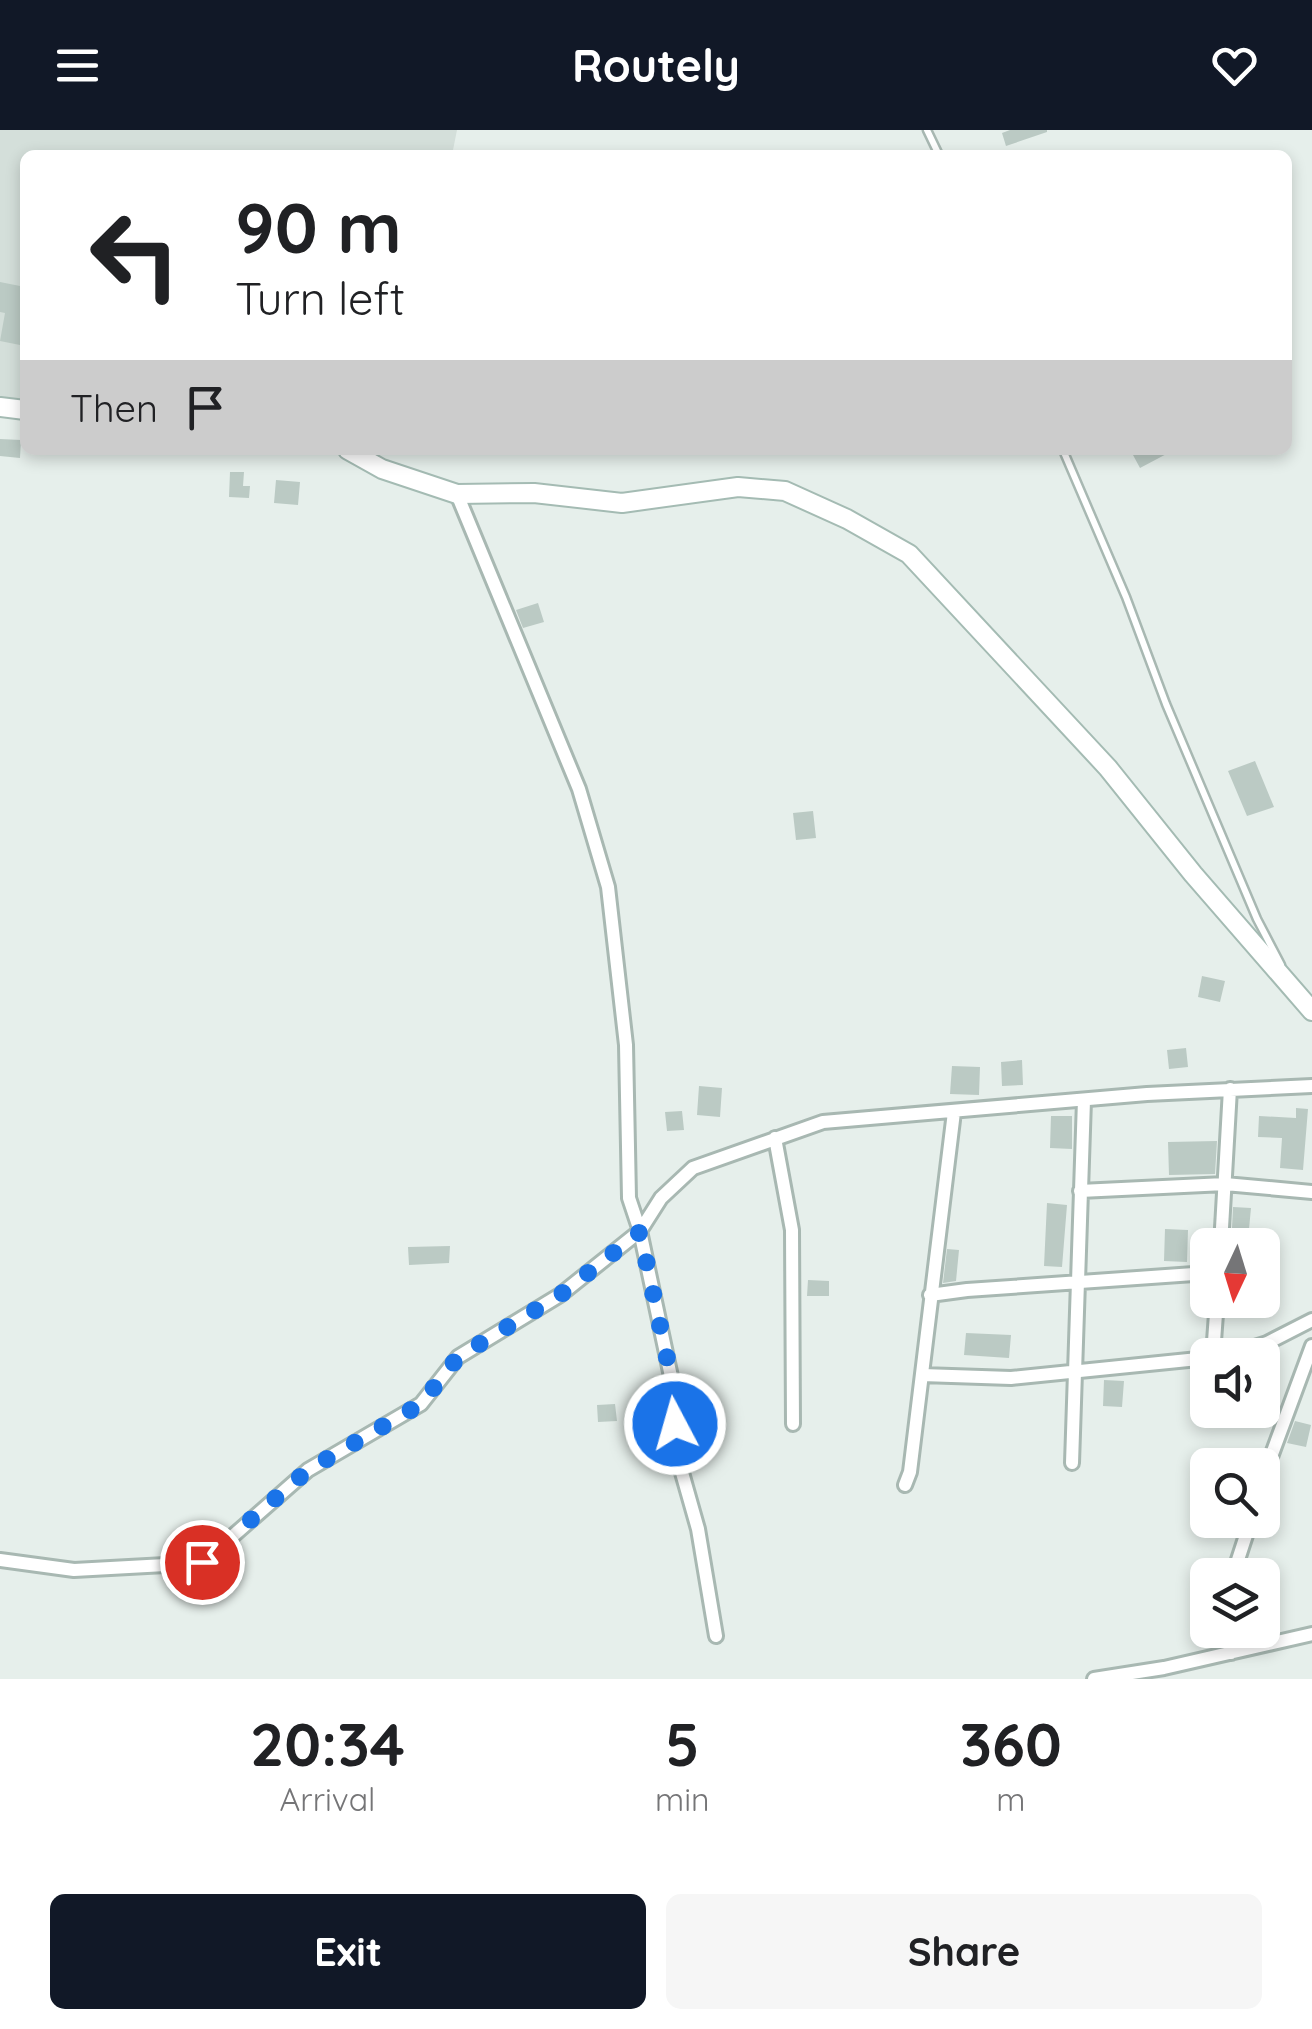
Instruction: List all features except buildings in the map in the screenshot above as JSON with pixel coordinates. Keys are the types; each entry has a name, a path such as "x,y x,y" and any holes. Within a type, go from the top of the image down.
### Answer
{"street":[{"path":"357,455 382,469 458,494 534,493 622,503 738,487 785,491 847,519 908,554 1108,768 1193,874 1312,1011"},
{"path":"458,494 579,789 608,886 626,1044 630,1198 676,1400 675,1448 698,1529 716,1636"},
{"path":"0,1560 74,1570 202,1562 308,1470 421,1404 458,1357 560,1295 640,1232 661,1198 693,1168 776,1138 823,1122 1230,1089 1312,1086"},
{"path":"1222,1228 1230,1089"},
{"path":"1072,1462 1084,1100"},
{"path":"905,1485 910,1472 954,1112"},
{"path":"776,1138 792,1230 793,1424"},
{"path":"1080,1191 1224,1184 1312,1192"},
{"path":"930,1296 1190,1274"},
{"path":"1277,1338 1312,1320"},
{"path":"1274,1448 1312,1346"},
{"path":"922,1375 1011,1378 1190,1359"},
{"path":"1094,1679 1164,1668 1312,1634"},
{"path":"1231,1648 1231,1653"}],"lane":[{"path":"1065,455 1126,597 1166,704 1288,980"}],"shaded area":[{"path":"0,130 457,130 453,150 20,150 20,405 0,402"}],"route":[{"path":"202,1562 308,1470 421,1404 458,1357 560,1295 640,1232 676,1400 675,1424"}]}
